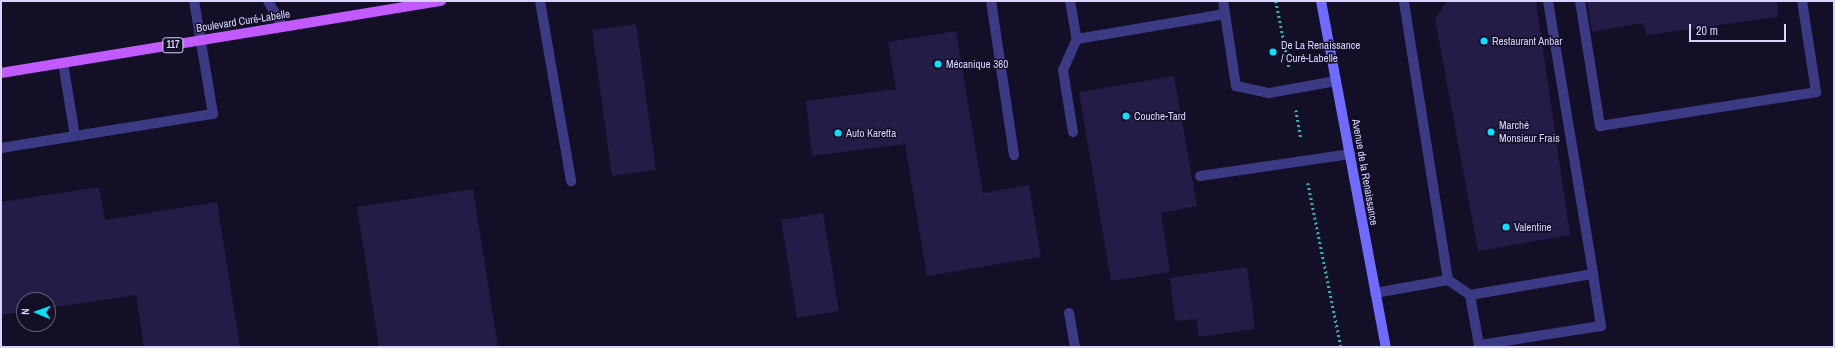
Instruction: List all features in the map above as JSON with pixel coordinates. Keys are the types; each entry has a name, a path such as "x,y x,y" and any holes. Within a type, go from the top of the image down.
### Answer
{"main road":[{"name":"Boulevard Curé-Labelle","path":"1,73 441,1"}],"street":[{"name":"Avenue de la Renaissance","path":"1321,1 1386,347"}],"lane":[{"path":"1,148 213,114 194,1"},
{"path":"268,1 283,27"},
{"path":"540,1 571,181"},
{"path":"990,1 1014,155"},
{"path":"1070,1 1077,39 1063,70 1073,132"},
{"path":"1223,1 1236,86 1269,93 1336,81"},
{"path":"1404,1 1448,280"},
{"path":"1470,295 1479,345 1601,326 1548,1"},
{"path":"1580,1 1600,126 1816,92 1802,1"},
{"path":"1077,39 1225,14"},
{"path":"63,63 75,136"},
{"path":"1200,176 1350,154"},
{"path":"1375,293 1448,280 1470,295 1593,274"},
{"path":"1069,313 1075,347"}],"path":[{"path":"1276,1 1288,64"},
{"path":"1298,121 1300,137"},
{"path":"1309,184 1341,347"}],"building":[{"path":"1447,1 1536,1 1570,235 1478,251 1435,19"},
{"path":"1587,1 1777,1 1778,17 1647,35 1642,23 1592,32"},
{"path":"636,24 656,170 612,176 592,30"},
{"path":"956,31 983,193 1029,185 1041,257 927,276 905,144 812,156 806,101 896,89 888,42"},
{"path":"1174,76 1197,206 1161,213 1170,272 1111,281 1079,92"},
{"path":"99,187 105,220 217,202 240,347 144,347 136,295 56,307 56,292 16,292 16,313 1,315 1,202"},
{"path":"473,189 498,347 379,347 357,207"},
{"path":"823,213 839,311 797,318 781,220"},
{"path":"1247,267 1255,329 1199,337 1196,319 1175,321 1170,278"}],"place":[{"name":"Restaurant Anbar","path":"1484,41"},
{"name":"De La Renaissance / Curé-Labelle","path":"1273,52"},
{"name":"Mécanique 360","path":"938,64"},
{"name":"Couche-Tard","path":"1126,116"},
{"name":"Marché Monsieur Frais","path":"1491,132"},
{"name":"Auto Karetta","path":"838,133"},
{"name":"Valentine","path":"1506,227"}]}
